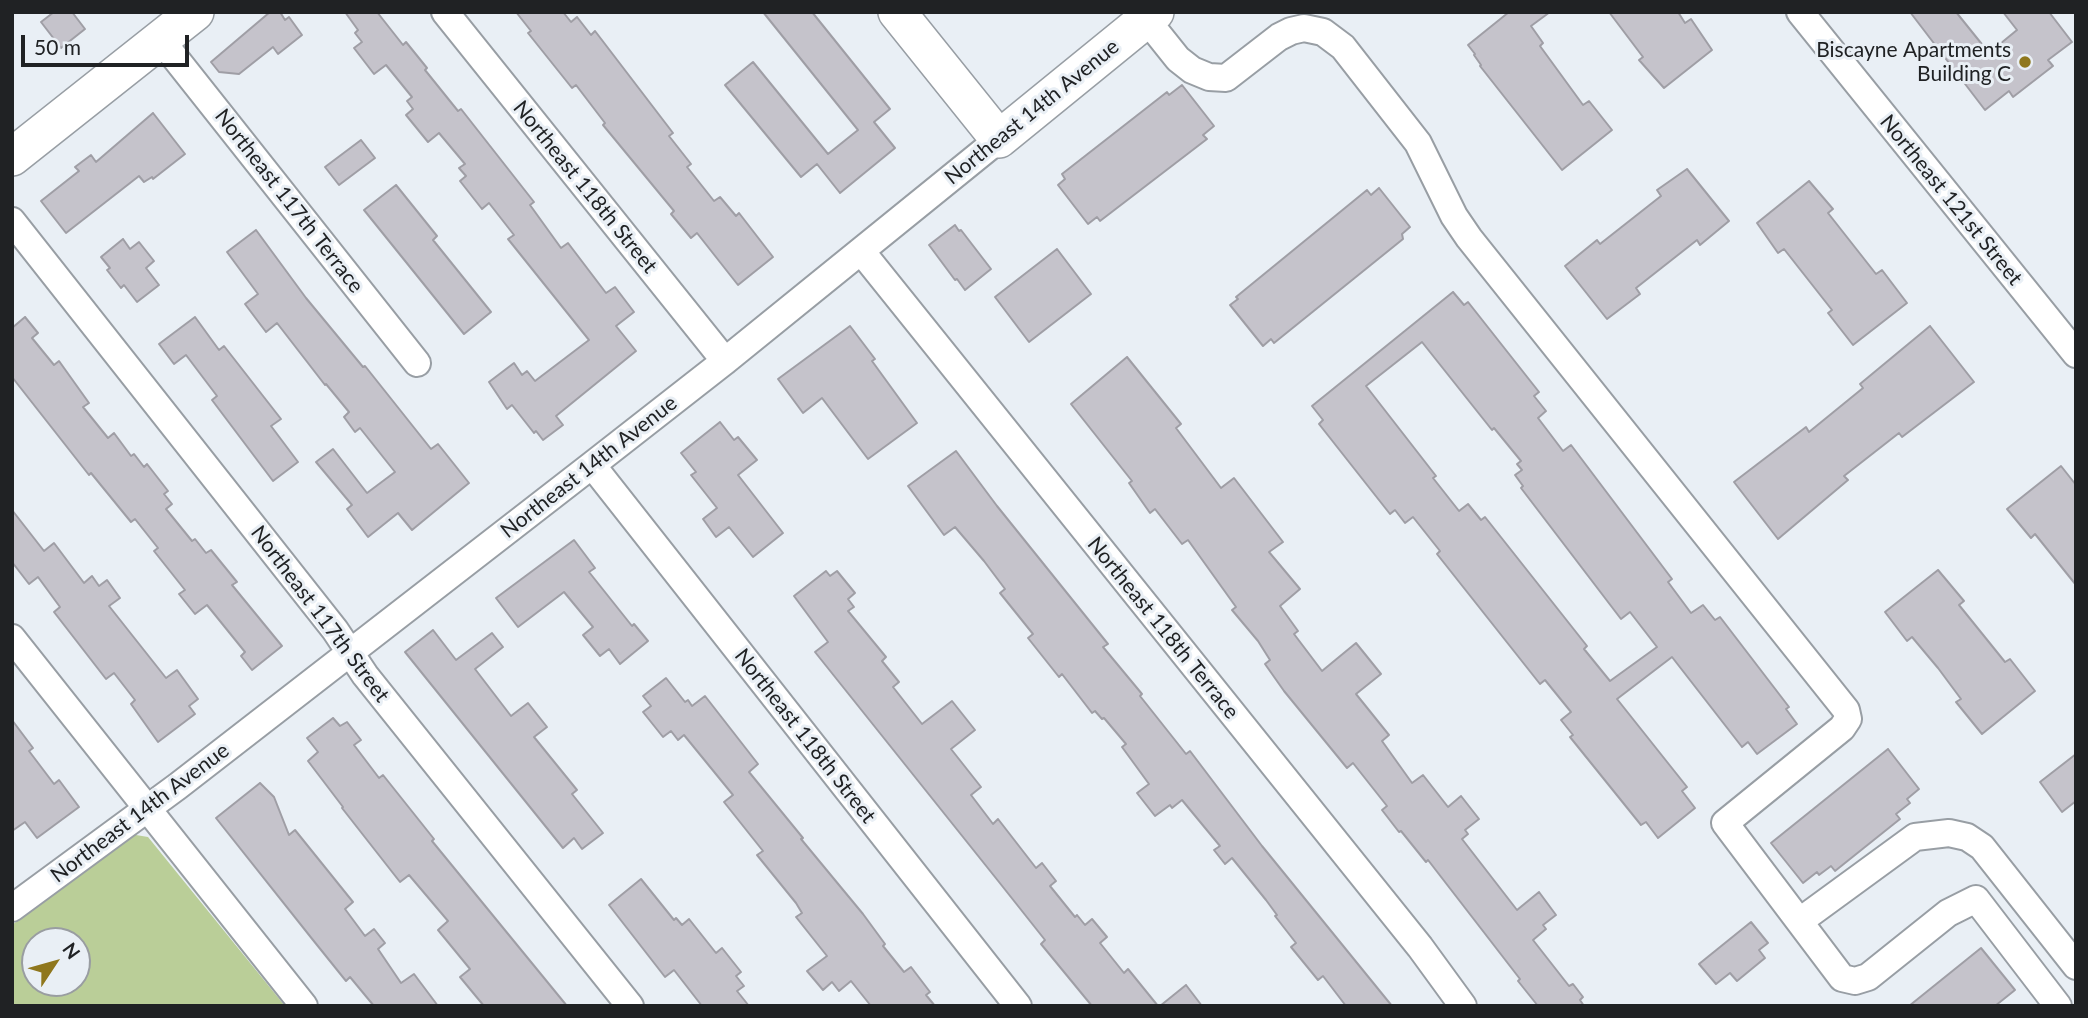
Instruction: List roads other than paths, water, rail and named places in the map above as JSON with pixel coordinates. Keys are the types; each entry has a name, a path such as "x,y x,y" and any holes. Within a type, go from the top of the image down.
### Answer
{"street":[{"path":"15,148 195,12"},
{"name":"Northeast 118th Street","path":"446,12 725,361"},
{"path":"897,12 999,139"},
{"name":"Northeast 121st Street","path":"1800,12 2076,354"},
{"path":"1151,16 1178,59 1192,70 1209,77 1226,78 1279,37 1291,31 1304,29 1323,32 1343,47 1418,143 1454,216 1469,238 1846,710 1847,719 1842,728 1725,823 1842,978 1855,981 1868,977 1948,913 1976,899 2058,1006"},
{"name":"Northeast 14th Avenue","path":"12,908 350,652 725,361 1151,16"},
{"name":"Northeast 117th Terrace","path":"160,40 417,363"},
{"name":"Northeast 117th Street","path":"12,221 350,652 365,675 630,1006"},
{"name":"Northeast 118th Terrace","path":"861,251 1420,947 1462,1006"},
{"name":"Northeast 118th Street","path":"592,465 1018,1006"},
{"path":"12,638 304,1006"},
{"path":"1800,921 1915,837 1949,834 1967,837 1982,847 2076,966"},
{"path":"1995,922 2023,900"}],"place":[{"name":"Biscayne Apartments Building C","path":"2025,62"}]}
